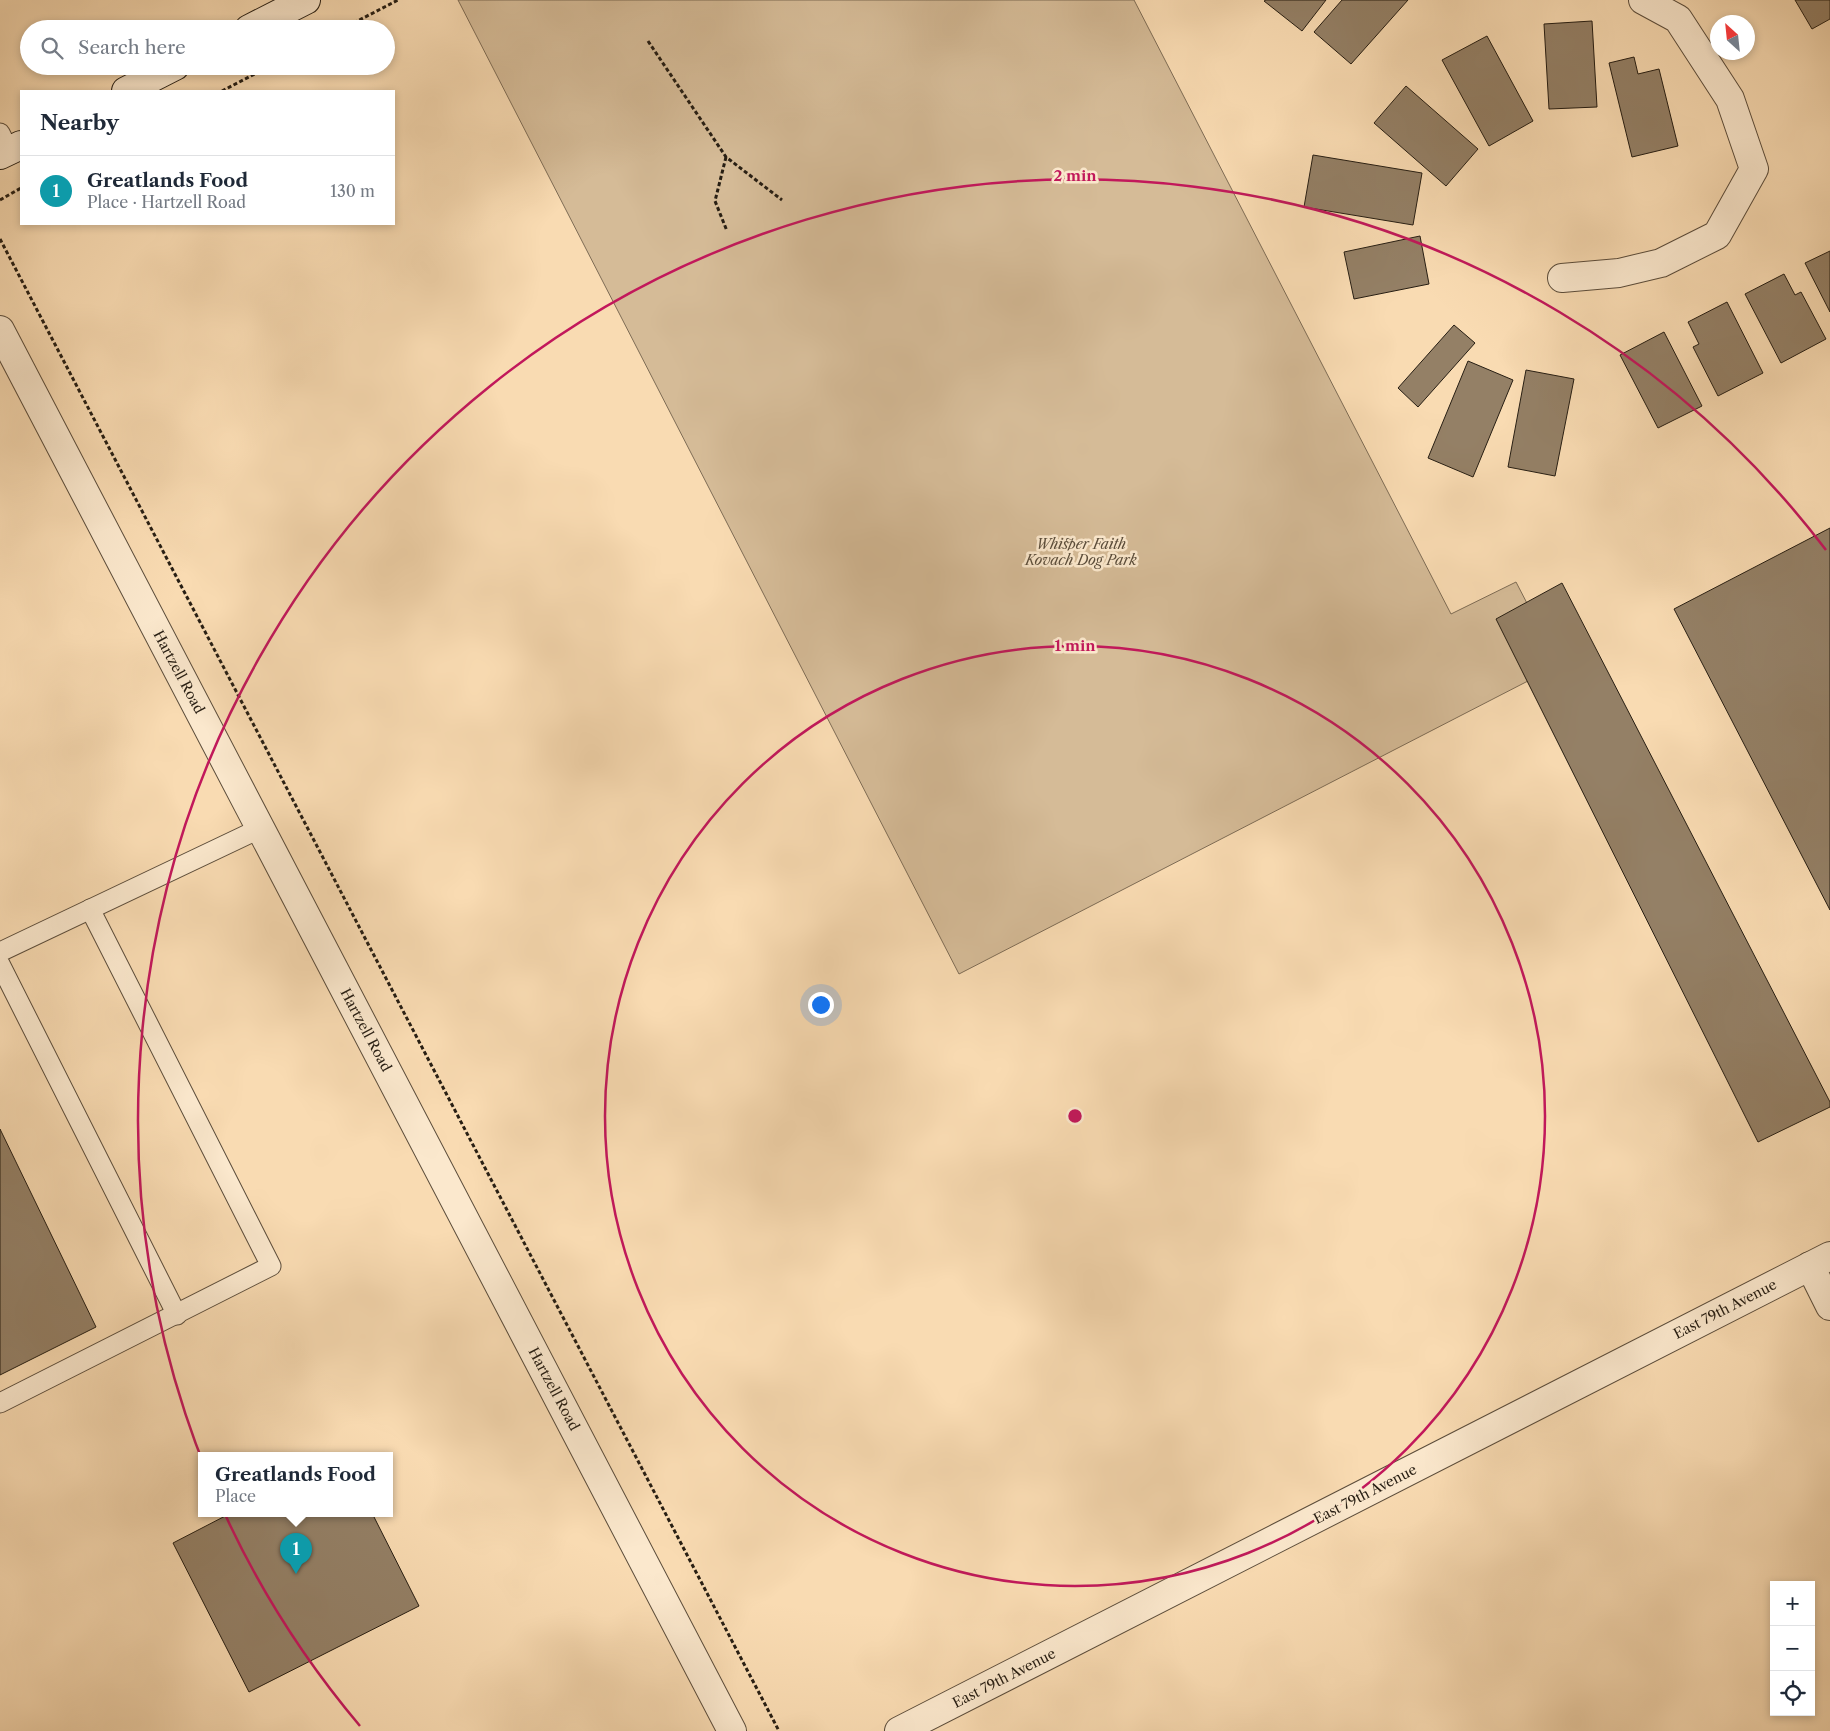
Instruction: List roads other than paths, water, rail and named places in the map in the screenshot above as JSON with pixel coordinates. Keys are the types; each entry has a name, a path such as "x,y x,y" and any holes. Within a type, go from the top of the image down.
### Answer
{"street":[{"path":"267,20 306,0"},
{"path":"1562,278 1619,273 1661,263 1717,235 1754,169 1730,99 1678,19 1644,0"},
{"path":"128,90 157,75"},
{"name":"Hartzell Road","path":"0,330 732,1731"},
{"path":"1820,1261 1830,1306"},
{"name":"East 79th Avenue","path":"899,1731 1820,1261"}],"lane":[{"path":"0,952 260,828"},
{"path":"0,1403 271,1266 90,909"},
{"path":"0,964 177,1315"}],"place":[{"name":"Greatlands Food","path":"296,1574"}],"park label":[{"name":"Whisper Faith Kovach Dog Park","path":"1081,552"}]}
